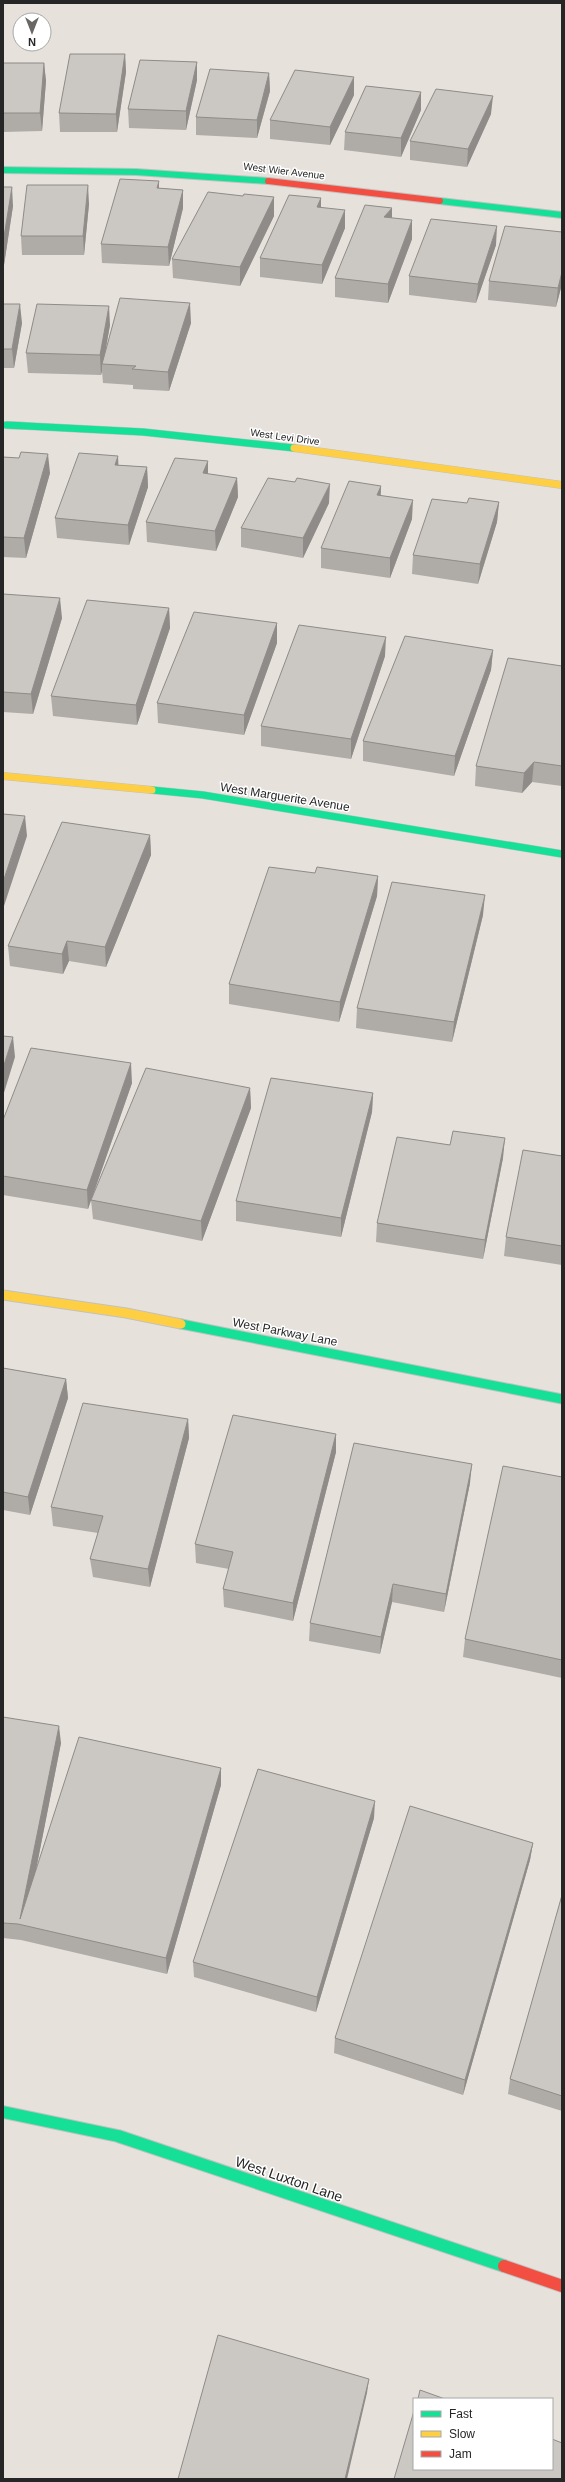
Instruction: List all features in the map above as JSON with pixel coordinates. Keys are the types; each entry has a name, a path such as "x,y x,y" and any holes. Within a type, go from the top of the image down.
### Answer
{"street":[{"name":"West Wier Avenue","path":"3,170 113,170 218,175 562,214"},
{"name":"West Levi Drive","path":"3,425 50,425 184,435 562,485"},
{"name":"West Marguerite Avenue","path":"3,776 203,795 562,854"},
{"name":"West Parkway Lane","path":"3,1295 126,1312 562,1399"},
{"name":"West Luxton Lane","path":"3,2112 118,2136 562,2286"}],"building":[{"path":"70,54 125,54 116,114 59,113"},
{"path":"140,60 197,62 186,111 128,109"},
{"path":"3,63 44,63 40,113 3,113"},
{"path":"210,69 269,73 257,120 196,117"},
{"path":"295,70 354,77 330,127 270,120"},
{"path":"366,86 421,92 401,138 345,132"},
{"path":"436,89 493,96 468,149 410,141"},
{"path":"120,179 159,181 157,188 183,190 168,247 101,244"},
{"path":"27,185 88,185 83,236 21,236"},
{"path":"3,187 12,187 3,243"},
{"path":"208,192 243,196 244,194 274,197 240,267 172,259"},
{"path":"289,195 321,198 317,207 345,210 322,265 260,258"},
{"path":"365,205 392,208 384,217 412,220 388,284 335,278"},
{"path":"431,219 497,226 478,284 409,276"},
{"path":"505,226 562,232 562,272 558,288 489,281"},
{"path":"120,298 190,303 168,372 132,369 136,366 102,364"},
{"path":"3,304 20,304 12,349 3,349"},
{"path":"37,304 109,306 100,355 26,353"},
{"path":"21,452 48,454 24,538 3,537 3,457 19,458"},
{"path":"79,453 118,456 115,465 147,467 128,525 55,518"},
{"path":"175,458 208,461 203,473 237,478 215,531 146,522"},
{"path":"268,478 295,482 297,478 330,484 303,538 241,528"},
{"path":"349,481 381,486 377,495 413,500 390,558 321,548"},
{"path":"469,498 499,502 480,564 413,555 432,499 467,503"},
{"path":"3,594 60,598 31,694 3,692"},
{"path":"87,600 169,608 136,705 51,696"},
{"path":"194,612 277,623 244,715 157,703"},
{"path":"299,625 386,637 351,739 261,726"},
{"path":"405,636 493,650 455,756 363,741"},
{"path":"508,658 562,666 562,766 534,762 524,773 476,766"},
{"path":"3,814 25,816 3,882"},
{"path":"62,822 150,835 105,947 67,941 62,954 8,946"},
{"path":"269,867 315,873 317,867 378,876 340,1002 229,984"},
{"path":"392,882 485,895 454,1022 357,1008"},
{"path":"3,1036 13,1037 3,1068"},
{"path":"31,1048 131,1063 87,1190 3,1176 3,1120"},
{"path":"146,1068 250,1088 201,1221 91,1200"},
{"path":"271,1078 373,1093 341,1218 236,1201"},
{"path":"453,1131 505,1138 485,1240 377,1223 397,1137 450,1145"},
{"path":"523,1150 562,1156 562,1246 506,1237"},
{"path":"3,1368 66,1379 28,1497 3,1492"},
{"path":"83,1403 188,1419 148,1569 90,1559 103,1516 51,1507"},
{"path":"233,1415 336,1434 293,1603 223,1589 233,1552 195,1544"},
{"path":"354,1443 472,1464 446,1594 393,1584 381,1637 310,1623"},
{"path":"503,1466 562,1477 562,1660 465,1639"},
{"path":"3,1717 59,1726 20,1919 79,1737 221,1768 166,1958 18,1924 3,1923"},
{"path":"258,1769 375,1801 317,1997 193,1962"},
{"path":"410,1806 533,1843 465,2080 335,2038"},
{"path":"562,1895 562,2096 510,2079"},
{"path":"218,2335 369,2379 345,2479 178,2479"},
{"path":"420,2390 442,2398 418,2398"},
{"path":"413,2414 413,2470 553,2470 553,2439 562,2443 562,2479 394,2479"}],"traffic: fast":[{"path":"3,170 136,172 202,175 268,181"},
{"path":"440,201 562,215"},
{"path":"3,425 143,432 294,448"},
{"path":"152,790 203,795 562,854"},
{"path":"181,1324 562,1399"},
{"path":"3,2112 118,2136 504,2266"}],"traffic: slow":[{"path":"294,448 562,485"},
{"path":"3,776 152,790"},
{"path":"3,1295 126,1313 181,1324"}],"traffic: jam":[{"path":"268,181 440,201"},
{"path":"504,2266 562,2286"}]}
